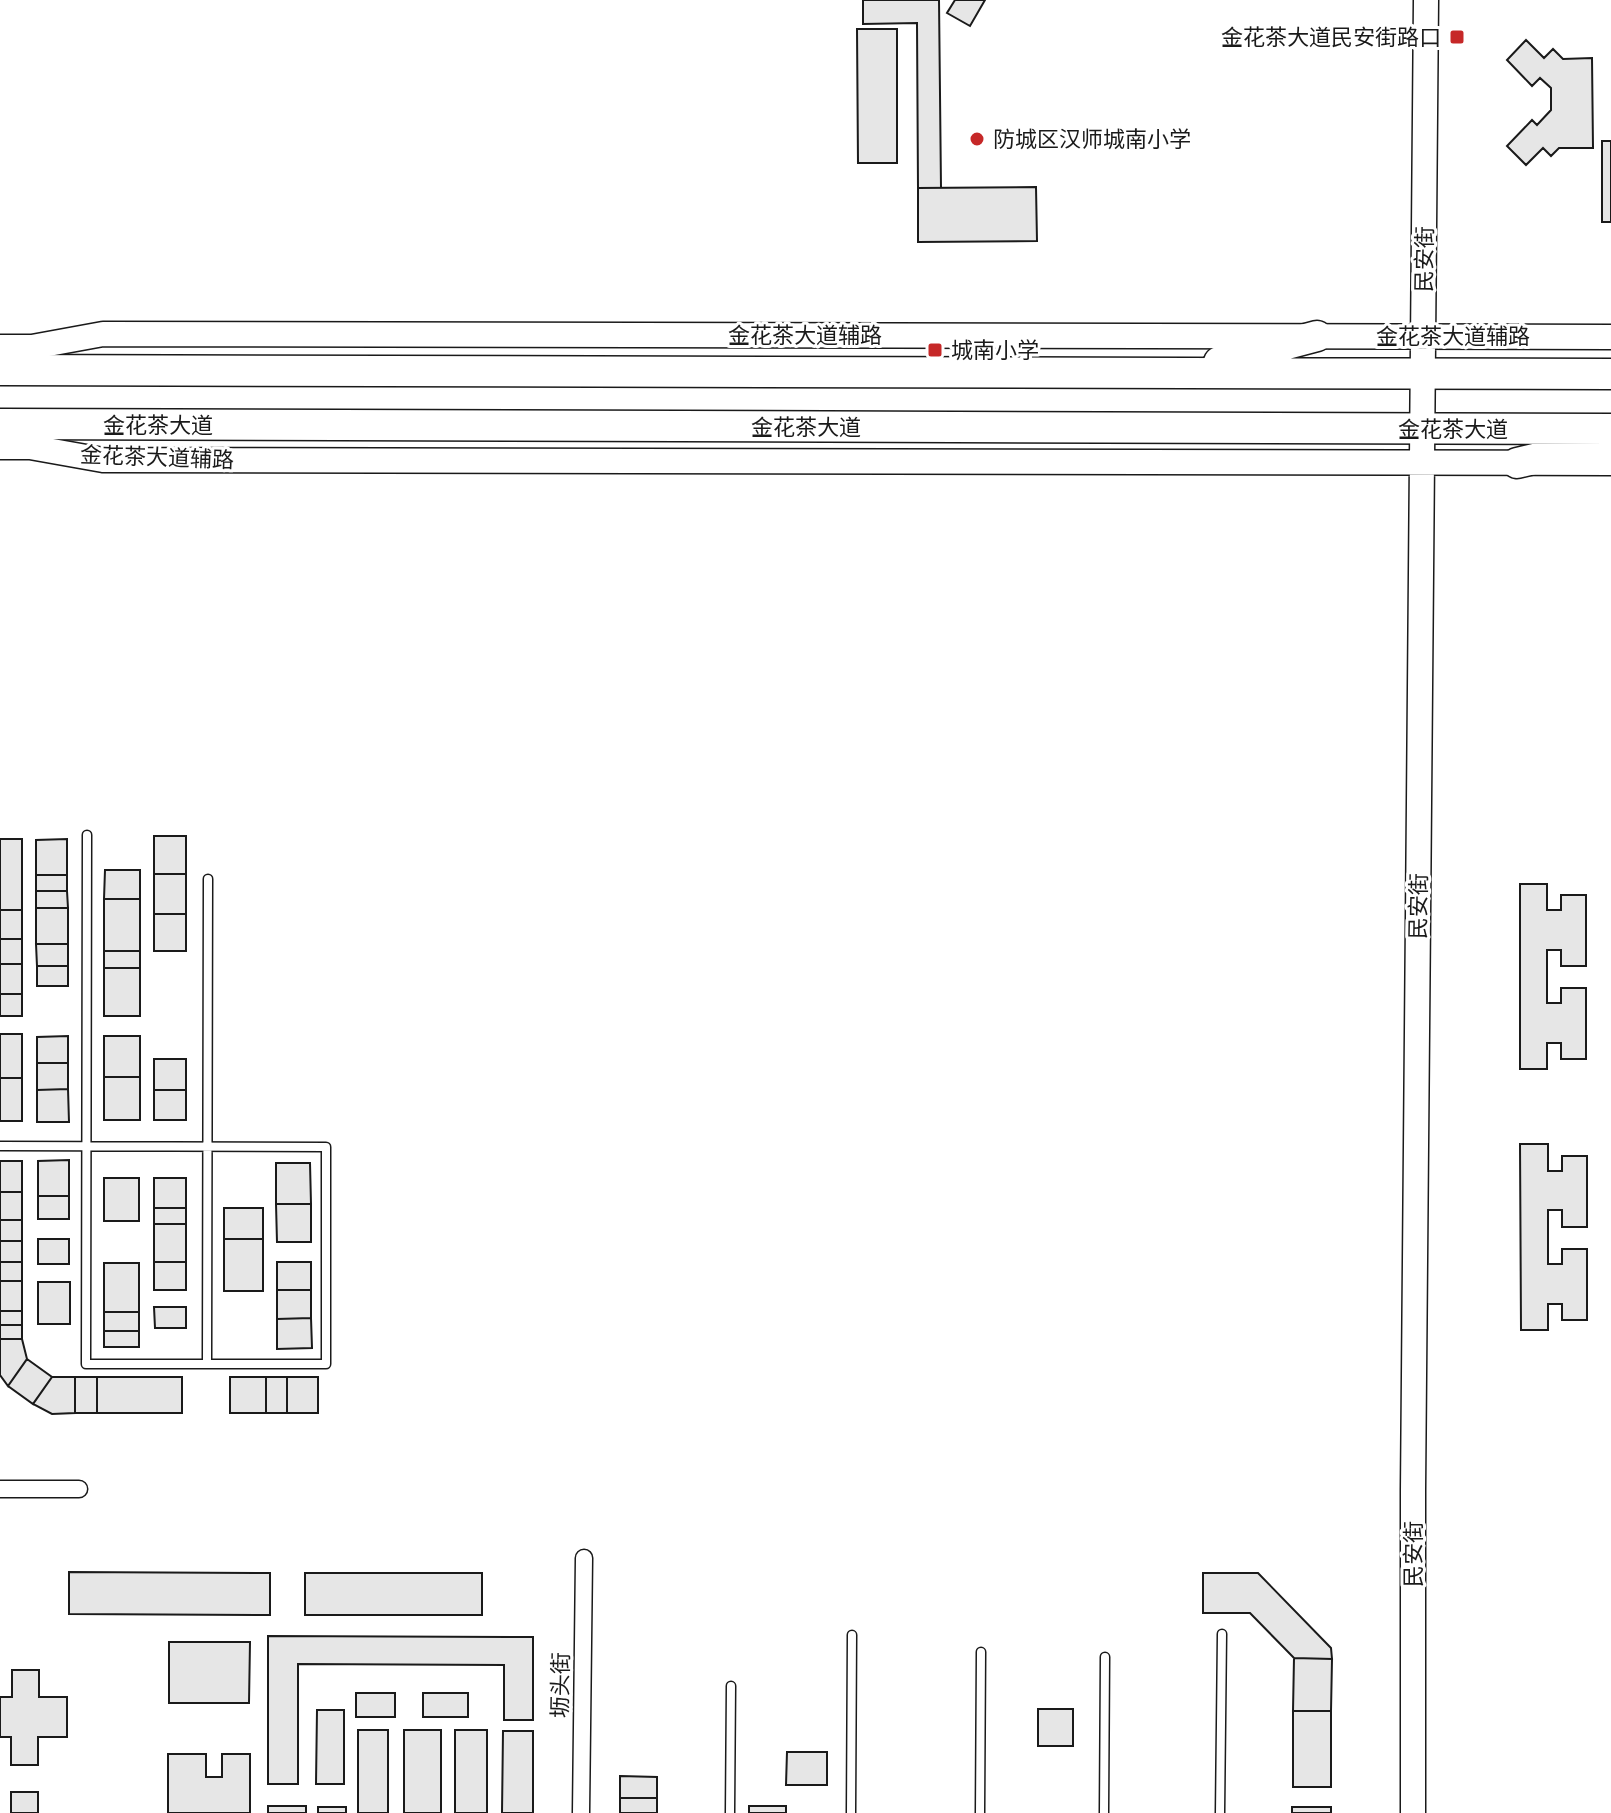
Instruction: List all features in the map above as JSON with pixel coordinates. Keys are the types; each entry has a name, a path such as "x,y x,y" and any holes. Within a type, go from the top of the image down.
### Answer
{"highway":[{"path":"1177,373 1317,336"},
{"path":"32,347 90,370"},
{"path":"0,370 1611,374"},
{"name":"金花茶大道","path":"0,424 1611,429"},
{"path":"15,447 90,425"},
{"path":"1517,463 1611,440"}],"street":[{"name":"民安街","path":"1413,1813 1413,1458 1426,0"},
{"path":"0,334 32,347"},
{"name":"金花茶大道辅路","path":"0,347 32,347 103,334 1611,337"},
{"name":"金花茶大道辅路","path":"15,447 103,460 1611,463"},
{"path":"0,460 15,447"},
{"path":"0,1489 79,1489"},
{"name":"坜头街","path":"581,1813 584,1558"}],"lane":[{"path":"0,1146 87,1146 208,1146 326,1147 326,1364 86,1364 87,1146 87,835"},
{"path":"207,1364 208,879"},
{"path":"1220,1813 1222,1634"},
{"path":"851,1813 852,1635"},
{"path":"980,1813 981,1652"},
{"path":"1104,1813 1105,1657"},
{"path":"730,1813 731,1686"}],"building":[{"path":"863,0 939,0 941,188 918,188 917,23 863,24"},
{"path":"955,0 985,0 970,26 947,13"},
{"path":"857,29 897,29 897,163 858,163"},
{"path":"1526,40 1544,58 1553,49 1563,59 1592,58 1593,148 1559,148 1551,156 1543,148 1526,165 1507,146 1532,120 1537,125 1551,110 1551,88 1540,78 1532,86 1507,60"},
{"path":"1602,141 1611,141 1611,222 1602,222"},
{"path":"1036,187 1037,241 918,242 918,188"},
{"path":"154,836 186,836 186,874 154,874"},
{"path":"0,839 22,839 22,910 0,910"},
{"path":"67,839 67,875 36,875 36,840"},
{"path":"105,870 140,870 140,899 104,899"},
{"path":"154,874 186,874 186,914 154,914"},
{"path":"36,875 67,875 67,891 36,891"},
{"path":"1520,884 1547,884 1547,910 1561,910 1561,895 1586,895 1586,966 1561,966 1561,950 1547,950 1547,1003 1561,1003 1561,988 1586,988 1586,1059 1561,1059 1561,1043 1547,1043 1547,1069 1520,1069"},
{"path":"36,891 67,891 68,908 36,908"},
{"path":"104,899 140,899 140,951 104,951"},
{"path":"36,908 68,908 68,944 36,944"},
{"path":"0,910 22,910 22,939 0,939"},
{"path":"154,914 186,914 186,951 154,951"},
{"path":"0,939 22,939 22,964 0,964"},
{"path":"36,944 68,944 68,966 37,966"},
{"path":"104,951 140,951 140,968 104,968"},
{"path":"0,964 22,964 22,994 0,994"},
{"path":"37,966 68,966 68,986 37,986"},
{"path":"104,968 140,968 140,1016 104,1016"},
{"path":"0,994 22,994 22,1016 0,1016"},
{"path":"0,1034 22,1034 22,1078 0,1078"},
{"path":"68,1036 68,1063 37,1063 37,1037"},
{"path":"104,1036 140,1036 140,1077 104,1077"},
{"path":"154,1059 186,1059 186,1090 154,1090"},
{"path":"37,1063 68,1063 68,1089 37,1090"},
{"path":"104,1077 140,1077 140,1120 104,1120"},
{"path":"0,1078 22,1078 22,1121 0,1121"},
{"path":"68,1089 69,1122 37,1122 37,1090"},
{"path":"154,1090 186,1090 186,1120 154,1120"},
{"path":"1520,1144 1548,1144 1548,1171 1562,1171 1562,1156 1587,1156 1587,1227 1562,1227 1562,1210 1548,1210 1548,1264 1562,1264 1562,1249 1587,1249 1587,1320 1562,1320 1562,1304 1548,1304 1548,1330 1521,1330"},
{"path":"69,1160 69,1196 38,1196 38,1161"},
{"path":"0,1161 22,1161 22,1192 0,1192"},
{"path":"276,1163 310,1163 311,1204 276,1204"},
{"path":"104,1178 139,1178 139,1221 104,1221"},
{"path":"154,1178 186,1178 186,1208 154,1208"},
{"path":"0,1192 22,1192 22,1220 0,1220"},
{"path":"38,1196 69,1196 69,1219 38,1219"},
{"path":"276,1204 311,1204 311,1242 277,1242"},
{"path":"154,1208 186,1208 186,1224 154,1224"},
{"path":"224,1208 263,1208 263,1239 224,1239"},
{"path":"0,1220 22,1220 22,1241 0,1241"},
{"path":"154,1224 186,1224 186,1262 154,1262"},
{"path":"38,1239 69,1239 69,1264 38,1264"},
{"path":"224,1239 263,1239 263,1291 224,1291"},
{"path":"0,1241 22,1241 22,1262 0,1262"},
{"path":"0,1262 22,1262 22,1281 0,1281"},
{"path":"154,1262 186,1262 186,1290 154,1290"},
{"path":"277,1262 311,1262 311,1290 277,1290"},
{"path":"104,1263 139,1263 139,1312 104,1312"},
{"path":"0,1281 22,1281 22,1311 0,1311"},
{"path":"38,1282 70,1282 70,1324 38,1324"},
{"path":"277,1290 311,1290 311,1318 277,1319"},
{"path":"154,1307 186,1307 186,1328 155,1328"},
{"path":"0,1311 22,1311 22,1325 0,1325"},
{"path":"104,1312 139,1312 139,1331 104,1331"},
{"path":"311,1318 312,1348 277,1349 277,1319"},
{"path":"0,1325 22,1325 22,1339 0,1339"},
{"path":"104,1331 139,1331 139,1347 104,1347"},
{"path":"0,1339 22,1339 27,1359 8,1386 0,1375"},
{"path":"27,1359 52,1377 33,1404 8,1386"},
{"path":"52,1377 75,1377 75,1413 52,1414 33,1404"},
{"path":"75,1377 97,1377 97,1413 75,1413"},
{"path":"97,1377 182,1377 182,1413 97,1413"},
{"path":"230,1377 266,1377 266,1413 230,1413"},
{"path":"266,1377 287,1377 287,1413 266,1413"},
{"path":"287,1377 318,1377 318,1413 287,1413"},
{"path":"69,1572 270,1573 270,1615 69,1614"},
{"path":"305,1573 482,1573 482,1615 305,1615"},
{"path":"1203,1573 1258,1573 1331,1648 1332,1659 1294,1658 1250,1613 1203,1613"},
{"path":"268,1636 533,1637 533,1720 504,1720 504,1665 298,1664 298,1784 268,1784"},
{"path":"169,1642 250,1642 249,1703 169,1703"},
{"path":"1294,1658 1332,1659 1331,1711 1293,1711"},
{"path":"12,1670 39,1670 39,1697 67,1697 67,1737 38,1737 38,1765 11,1765 11,1737 0,1737 0,1697 12,1697"},
{"path":"356,1693 395,1693 395,1717 356,1717"},
{"path":"423,1693 468,1693 468,1717 423,1717"},
{"path":"1038,1709 1073,1709 1073,1746 1038,1746"},
{"path":"317,1710 344,1710 344,1784 316,1784"},
{"path":"1293,1711 1331,1711 1331,1787 1293,1787"},
{"path":"358,1730 388,1730 388,1813 358,1813"},
{"path":"404,1730 441,1730 441,1813 404,1813"},
{"path":"455,1730 487,1730 487,1813 455,1813"},
{"path":"503,1731 533,1731 533,1813 502,1813"},
{"path":"787,1752 827,1752 827,1785 786,1785"},
{"path":"168,1754 206,1754 206,1777 222,1777 222,1754 250,1754 250,1813 168,1813"},
{"path":"620,1776 657,1777 657,1798 620,1798"},
{"path":"11,1792 38,1792 38,1813 11,1813"},
{"path":"620,1798 657,1798 657,1813 620,1813"},
{"path":"268,1806 306,1806 306,1813 268,1813"},
{"path":"749,1806 786,1806 786,1813 749,1813"},
{"path":"318,1807 346,1807 346,1813 318,1813"},
{"path":"1292,1807 1331,1807 1331,1813 1292,1813"}],"place":[{"name":"金花茶大道民安街路口","path":"1457,37"},
{"name":"防城区汉师城南小学","path":"977,139"},
{"name":"城南小学","path":"935,350"}]}
